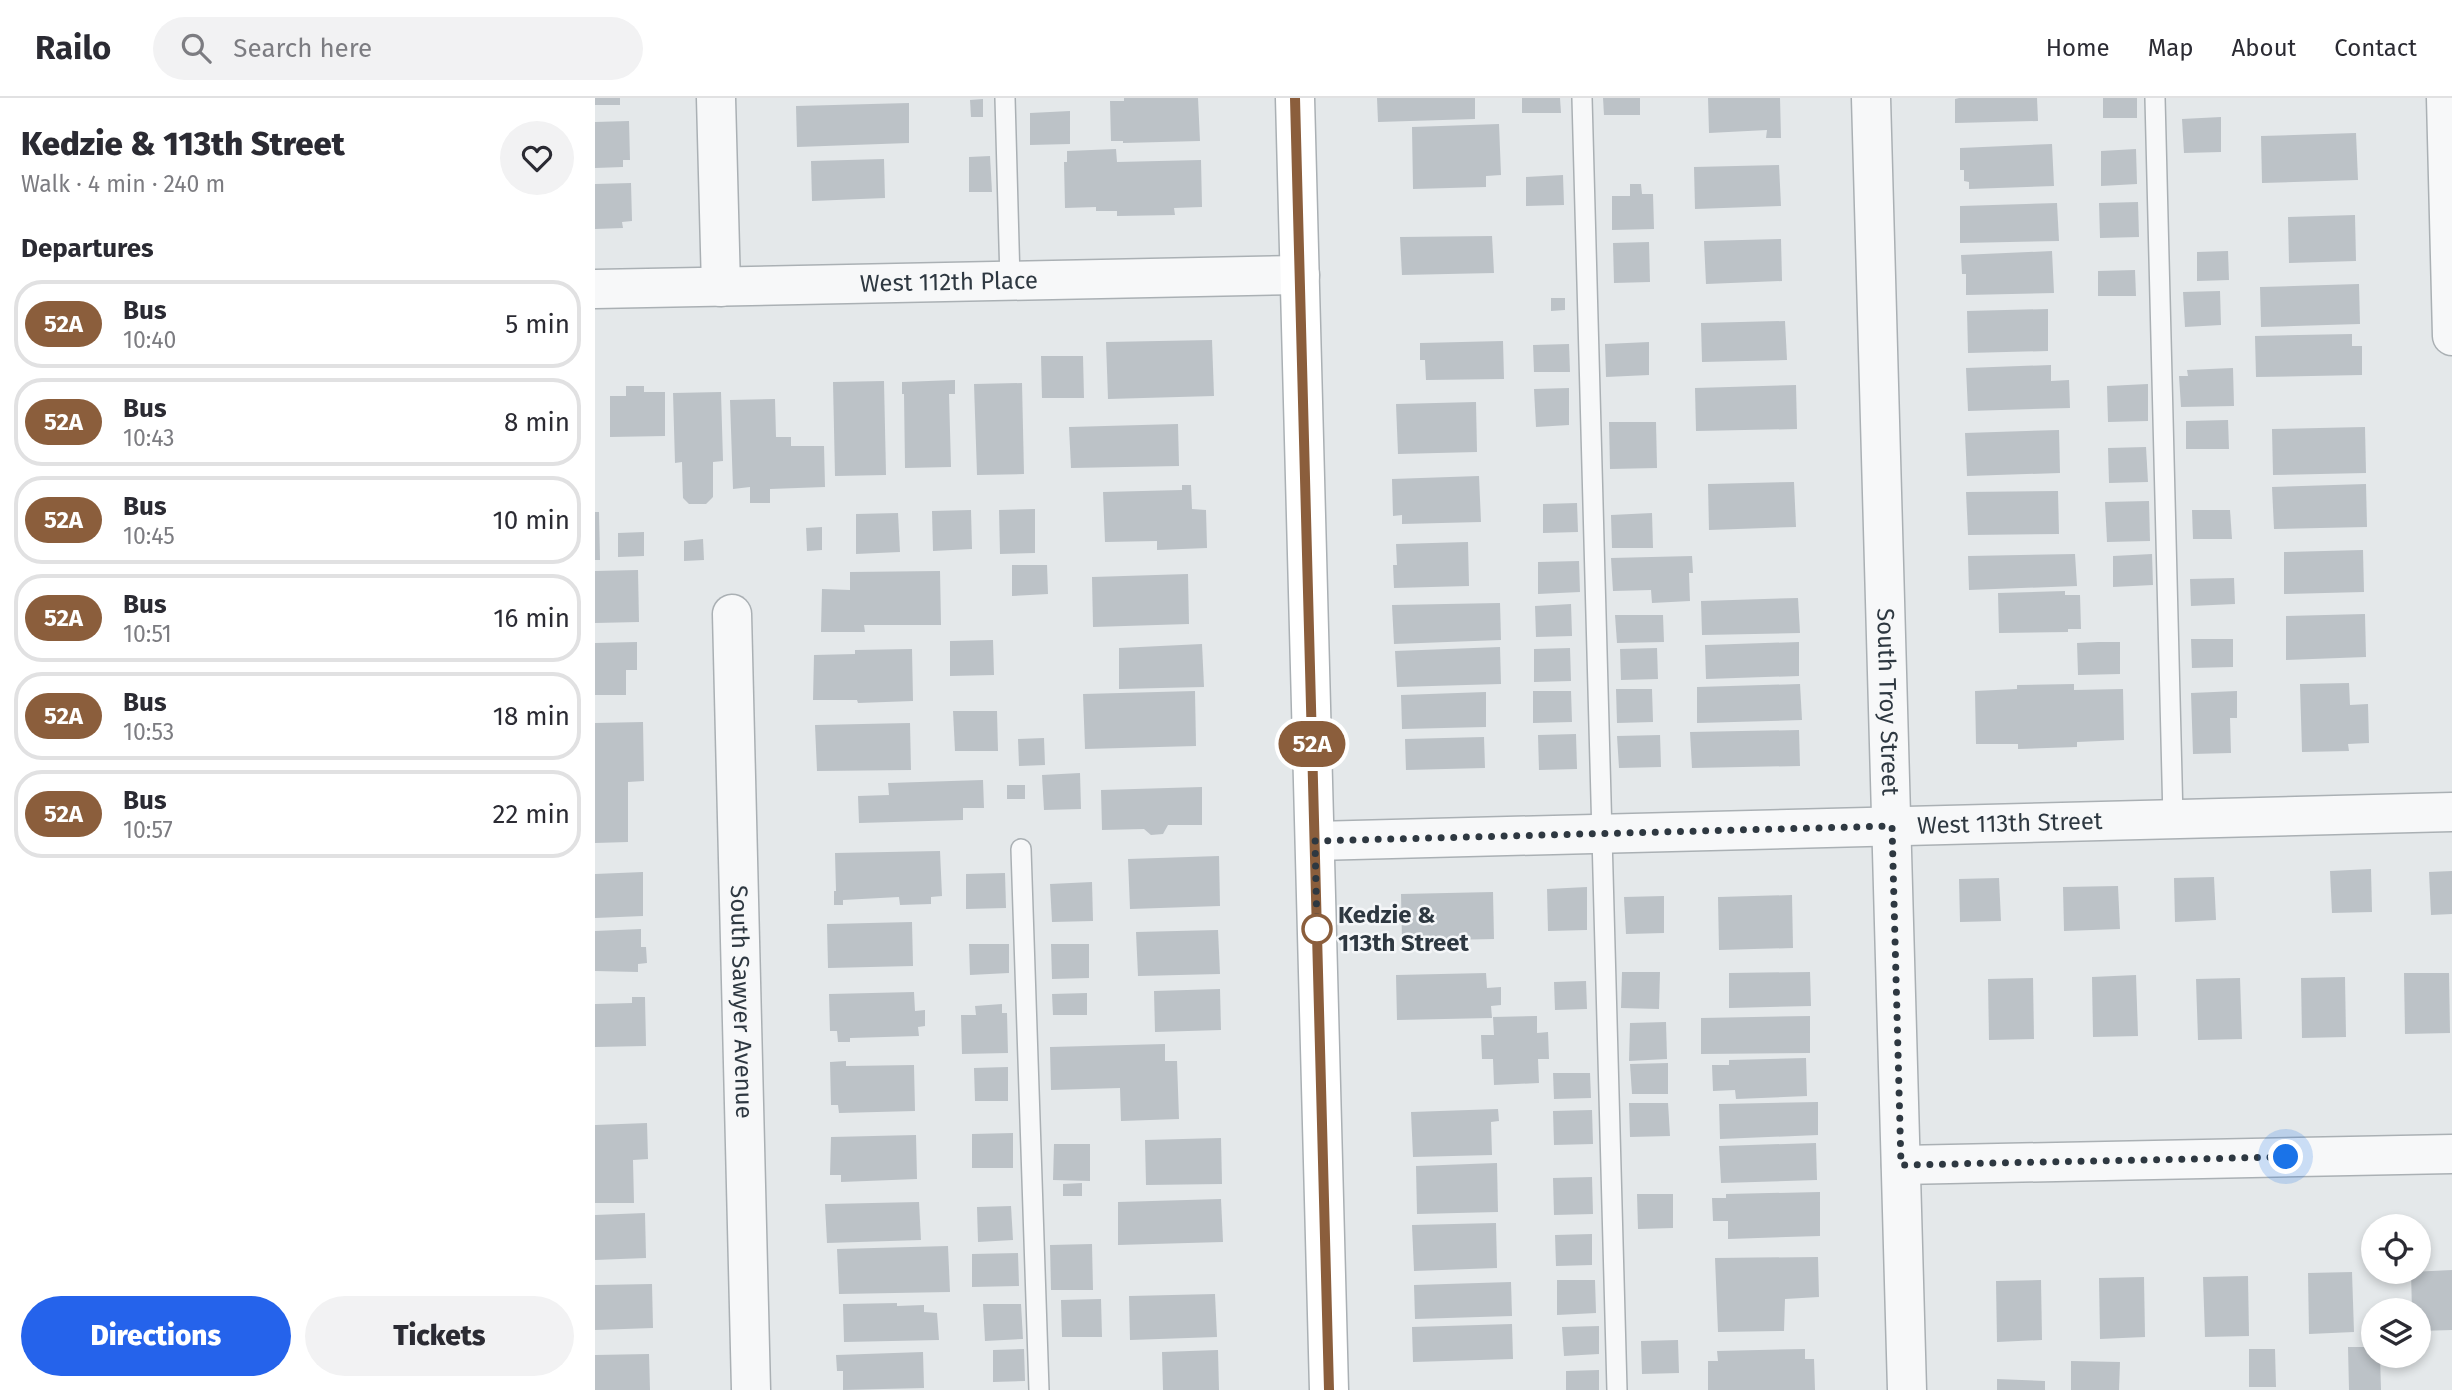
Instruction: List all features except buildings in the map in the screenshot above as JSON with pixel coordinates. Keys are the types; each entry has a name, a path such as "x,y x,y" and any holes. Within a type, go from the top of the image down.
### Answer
{"main road":[{"path":"1295,98 1329,1390"}],"street":[{"path":"716,98 721,287"},
{"name":"South Troy Street","path":"1871,98 1907,1390"},
{"path":"2446,98 2452,336"},
{"name":"West 112th Place","path":"595,289 1300,275"},
{"name":"South Sawyer Avenue","path":"732,614 751,1390"},
{"name":"West 113th Street","path":"1315,841 2452,812"},
{"path":"1901,1165 2452,1154"}],"lane":[{"path":"1005,98 1010,281"},
{"path":"1582,98 1617,1390"},
{"path":"2155,98 2173,819"},
{"path":"1021,849 1039,1390"}],"bus line":[{"name":"52A","path":"1295,98 1329,1390"}],"place":[{"name":"Kedzie & 113th Street","path":"1317,929"}],"route":[{"path":"1317,929 1315,841 1892,826 1901,1165 2286,1157"}]}
